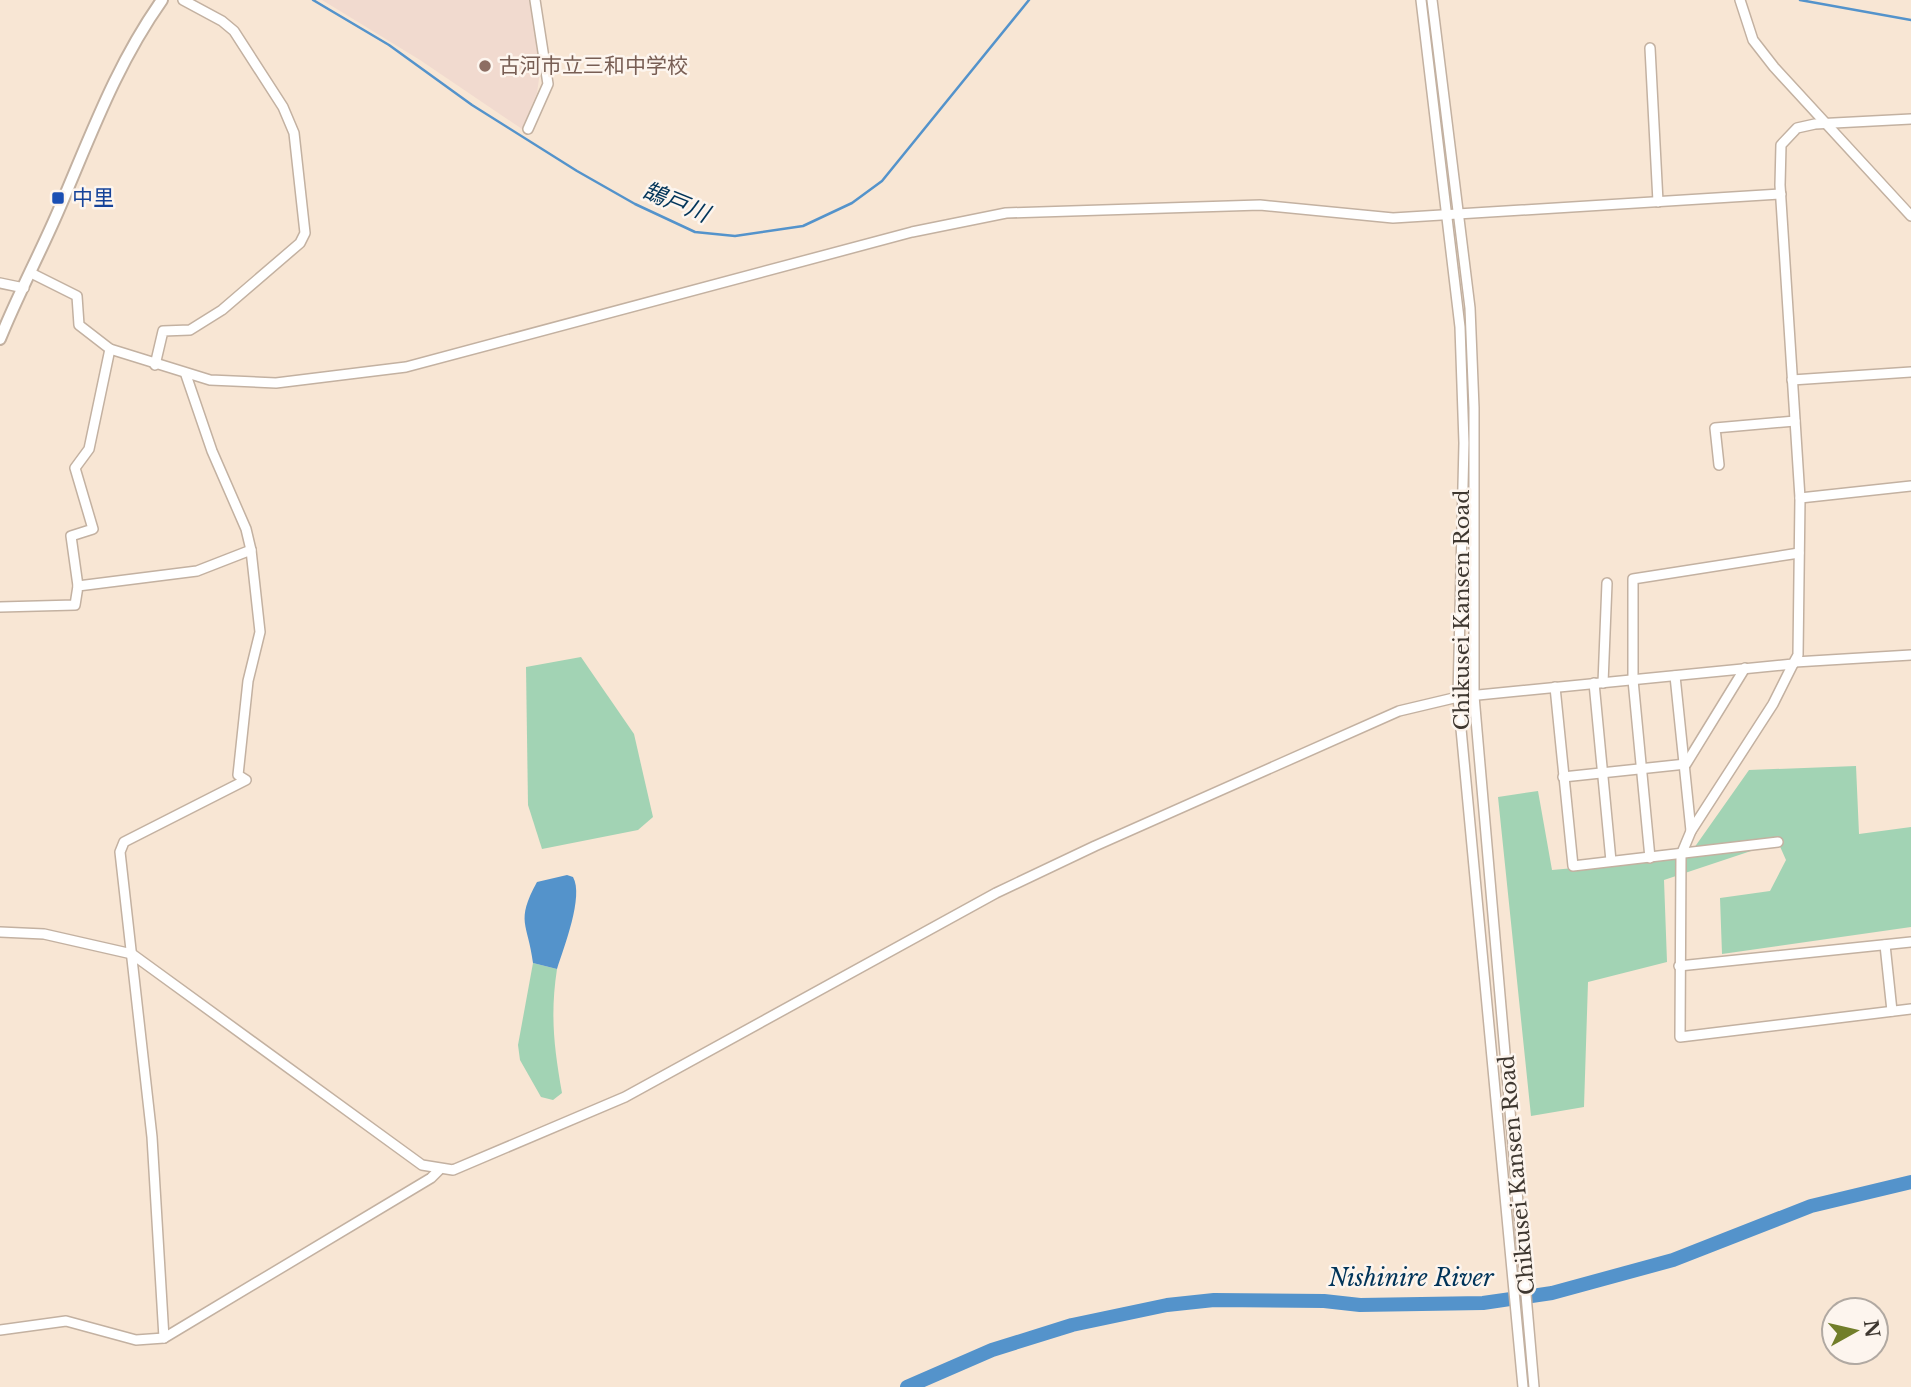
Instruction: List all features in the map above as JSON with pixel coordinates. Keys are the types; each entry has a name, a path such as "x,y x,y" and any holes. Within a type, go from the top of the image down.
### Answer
{"main road":[{"path":"0,339 31,273 106,92 134,41 162,0"}],"street":[{"path":"155,365 163,331 190,330 222,310 300,243 305,233 295,133 283,107 234,31 222,20 183,0"},
{"path":"528,129 548,84 536,0"},
{"name":"Chikusei Kansen Road","path":"1421,0 1448,215 1463,377 1458,697 1520,1275 1528,1307 1534,1387"},
{"name":"Chikusei Kansen Road","path":"1432,0 1461,214 1470,308 1474,408 1474,696 1520,1275 1518,1308 1523,1387"},
{"path":"1740,0 1746,24 1758,47 1824,124 1911,216"},
{"path":"1650,48 1658,202"},
{"path":"1911,120 1824,124 1797,128 1781,145 1781,194 1800,498 1798,655 1773,704 1691,831 1681,855 1680,1037 1911,1009"},
{"path":"31,273 77,296 79,325 110,349 186,375 247,384 337,377 406,367 912,232 1006,213 1246,205 1383,217 1781,194"},
{"path":"0,283 24,288"},
{"path":"0,607 75,605 78,586 71,536 93,529 75,468 89,449 110,349"},
{"path":"1792,380 1911,372"},
{"path":"164,1338 152,1137 120,852 124,842 246,780 238,775 248,681 260,632 251,550 246,529 212,451 186,375"},
{"path":"1719,465 1715,428 1795,421"},
{"path":"1800,498 1911,486"},
{"path":"78,586 197,571 251,550"},
{"path":"1650,858 1633,680 1633,579 1799,553"},
{"path":"1607,583 1599,683 1611,861"},
{"path":"0,932 44,934 132,954 422,1166 453,1170 625,1097 932,926 1095,846 1376,719 1418,705 1458,697 1794,663 1911,655"},
{"path":"1686,764 1745,668"},
{"path":"1675,676 1691,831"},
{"path":"1555,687 1573,866 1778,842"},
{"path":"1563,777 1686,764"},
{"path":"1679,966 1911,942"},
{"path":"1885,945 1892,1011"},
{"path":"0,1331 66,1321 136,1340 164,1338 431,1178 439,1170"}],"shaded area":[{"name":"古河市立三和中学校","path":"322,0 530,0 540,72 537,93 522,129 420,60"}],"green space":[{"path":"581,657 634,734 653,817 638,830 542,849 528,805 526,667"},
{"path":"1856,766 1859,834 1911,827 1911,927 1722,954 1720,898 1770,891 1786,860 1778,842 1664,880 1667,962 1588,982 1584,1107 1531,1116 1498,797 1538,791 1552,870 1687,858 1749,770"},
{"path":"533,963 557,969 554,1031 562,1093 553,1100 541,1097 520,1060 518,1045"}],"water":[{"path":"567,875 573,877 576,886 575,909 557,969 533,963 525,915 530,895 537,882"}],"waterway":[{"name":"鵠戸川","path":"313,0 389,45 472,105 635,204 695,232 735,236 803,226 852,203 882,181 1029,0"},
{"name":"鵠戸川","path":"1800,0 1911,20"},
{"name":"Nishinire River","path":"907,1387 992,1350 1072,1325 1167,1305 1214,1300 1324,1301 1360,1305 1483,1303 1552,1293 1673,1260 1811,1206 1911,1182"}],"place":[{"name":"古河市立三和中学校","path":"485,66"},
{"name":"中里","path":"58,198"}]}
